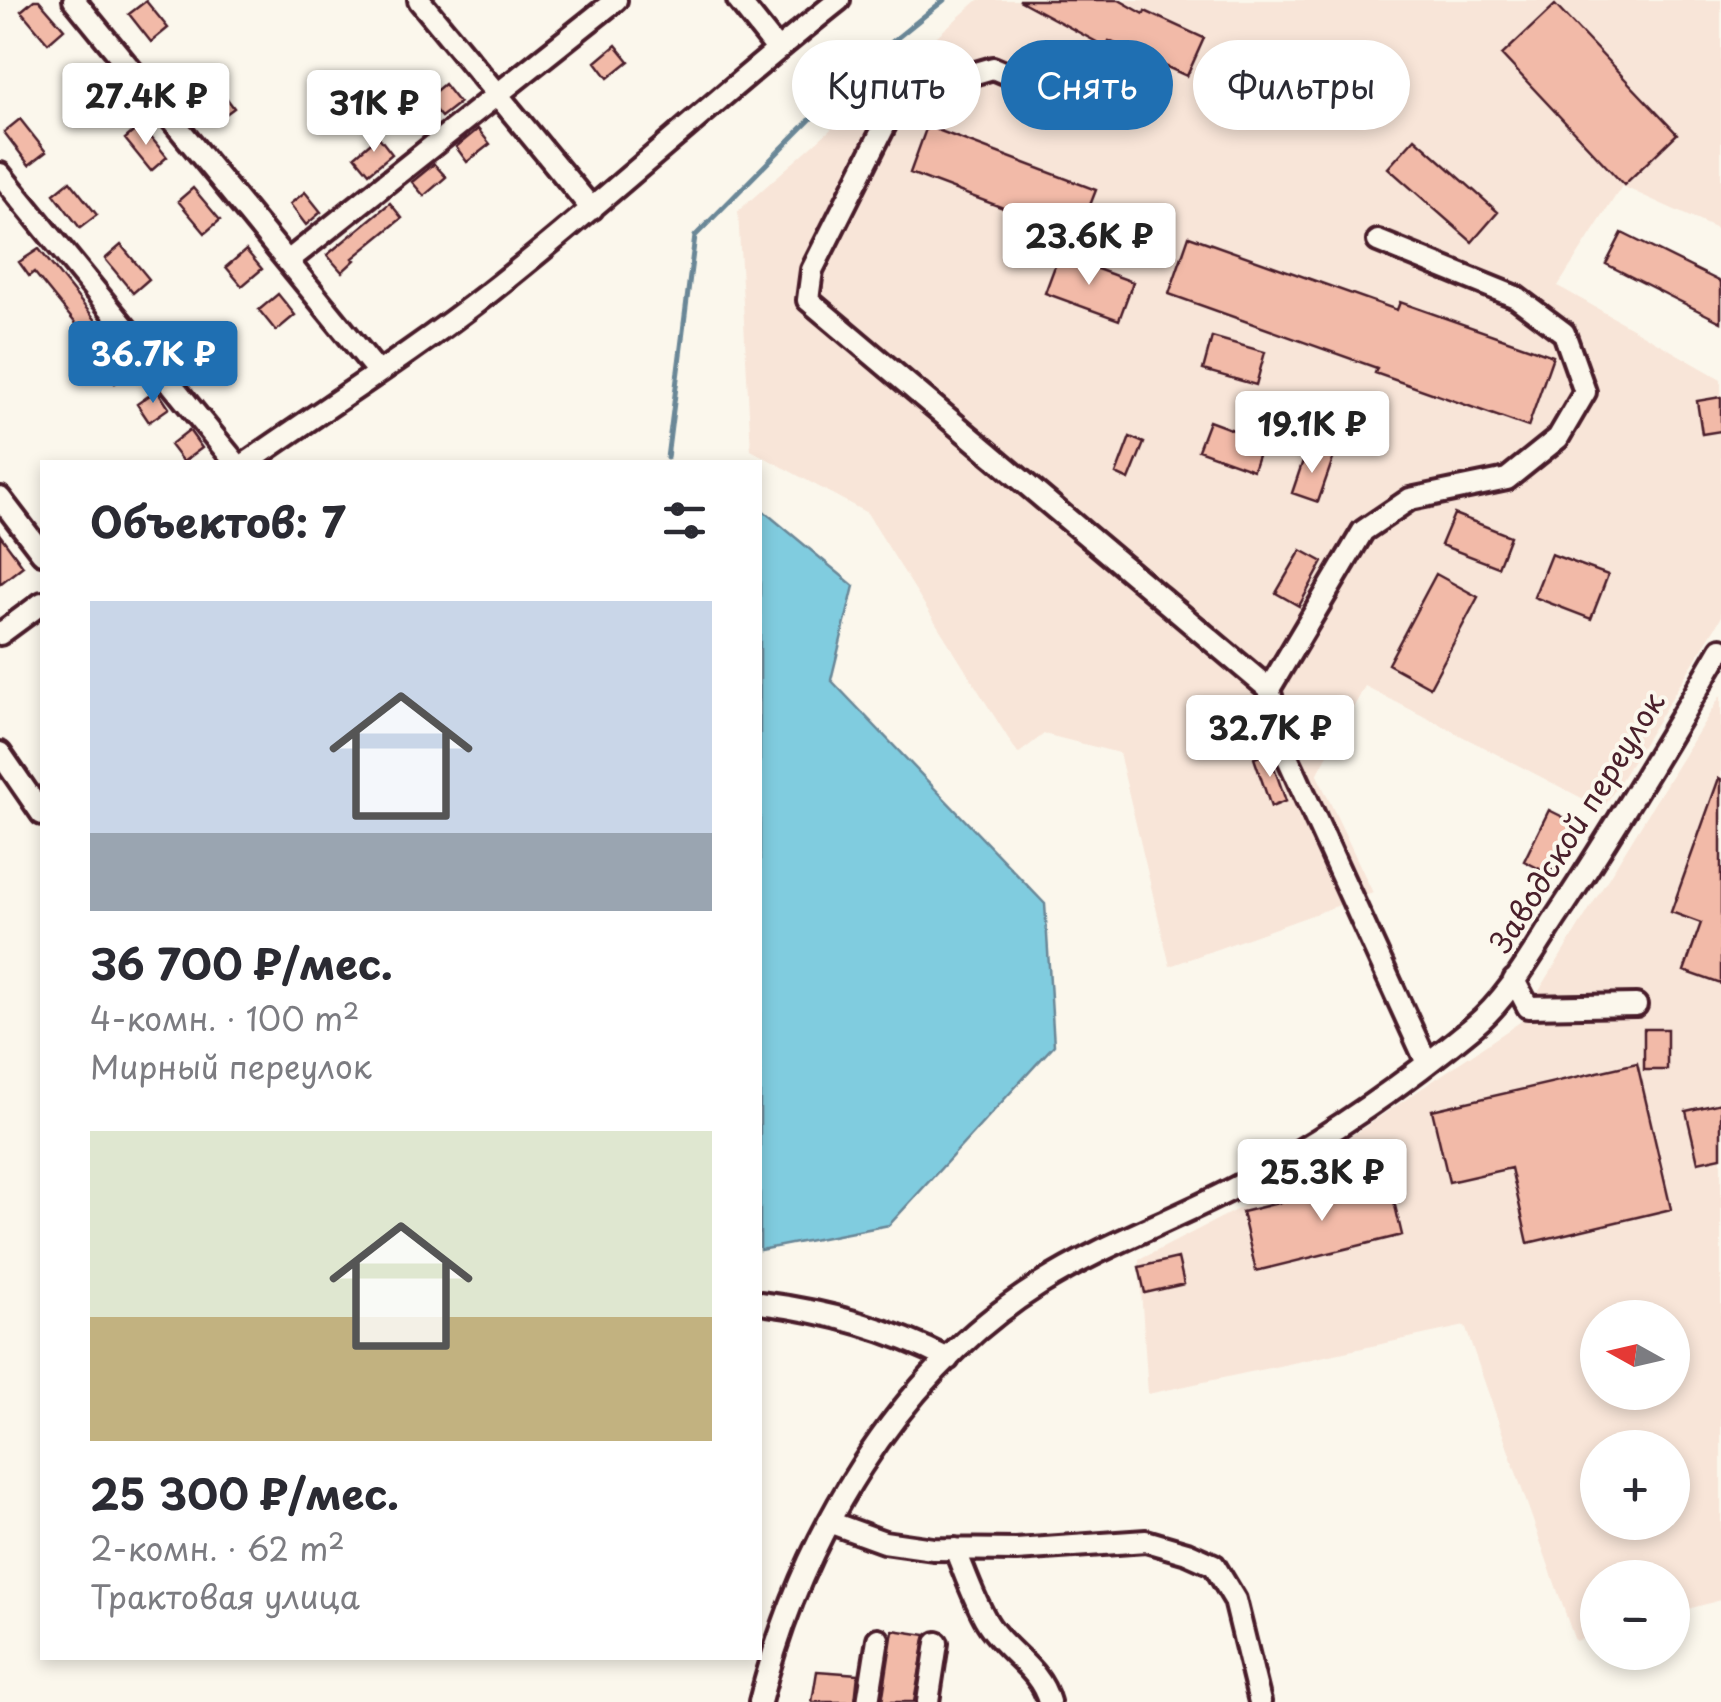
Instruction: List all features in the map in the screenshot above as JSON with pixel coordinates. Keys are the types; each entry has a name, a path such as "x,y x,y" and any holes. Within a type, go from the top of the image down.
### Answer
{"street":[{"path":"74,0 377,371"},
{"path":"419,0 592,210"},
{"path":"288,261 616,0"},
{"path":"738,0 778,49"},
{"path":"251,460 486,295 839,0"},
{"path":"1001,71 993,68 900,94 812,270 808,300 1269,689 1287,756 1427,1063"},
{"path":"0,174 233,460"},
{"path":"1269,689 1363,531 1410,500 1507,479 1558,438 1585,392 1564,332 1516,296 1378,241"},
{"path":"0,498 40,551"},
{"path":"0,634 40,604"},
{"name":"Заводской переулок","path":"760,1702 768,1670 829,1522 867,1454 948,1359 1037,1286 1095,1253 1244,1183 1378,1100 1477,1024 1514,980 1606,844 1721,649"},
{"path":"1,756 40,811"},
{"path":"1514,980 1528,1008 1636,1006"},
{"path":"762,1303 797,1308 890,1332 948,1359"},
{"path":"829,1522 884,1542 955,1550 1146,1541 1214,1564 1235,1600 1260,1702"},
{"path":"955,1550 987,1622 1005,1646 1032,1669 1050,1702"},
{"path":"868,1702 878,1639"},
{"path":"928,1702 937,1644"}],"shaded area":[{"path":"978,0 1556,0 1551,6 1559,0 1721,0 1721,231 1622,186 1558,286 1721,379 1721,618 1603,809 1365,686 1317,775 1373,893 1170,966 1119,753 1044,734 1018,754 867,513 751,450 738,211 830,130 981,130 981,40 933,40"},
{"path":"1721,695 1721,1600 1690,1608 1690,1560 1580,1560 1580,1640 1575,1641 1465,1326 1148,1394 1139,1260 1261,1197 1520,1022"}],"water":[{"path":"762,510 854,586 831,680 1045,904 1054,1045 889,1225 762,1250"}],"building":[{"path":"39,0 64,29 48,43 21,11"},
{"path":"1019,0 1119,0 1204,38 1193,40 1193,63 1187,76 1173,70 1173,40 1093,40"},
{"path":"146,1 168,28 151,42 129,14"},
{"path":"1555,5 1677,134 1624,185 1502,55"},
{"path":"616,45 629,61 608,78 596,62"},
{"path":"90,62 116,95 101,108 74,74"},
{"path":"216,84 234,108 215,122 196,99"},
{"path":"444,84 459,103 441,117 426,99"},
{"path":"20,119 46,152 29,165 4,132"},
{"path":"141,125 167,157 151,171 125,139"},
{"path":"478,129 490,144 467,162 456,147"},
{"path":"926,130 938,130 1096,190 1078,236 910,173"},
{"path":"378,136 392,154 369,173 355,156"},
{"path":"1415,138 1498,212 1472,242 1388,168"},
{"path":"434,164 446,177 424,196 412,182"},
{"path":"70,181 97,215 80,228 54,194"},
{"path":"193,188 220,220 205,233 178,201"},
{"path":"305,192 321,212 306,225 290,204"},
{"path":"390,203 402,218 353,258 342,272 327,255"},
{"path":"1622,233 1721,282 1721,322 1606,264"},
{"path":"1189,236 1397,310 1400,302 1553,356 1528,427 1169,294"},
{"path":"121,245 149,279 133,293 105,259"},
{"path":"39,249 98,323 85,335 34,272 29,276 19,262"},
{"path":"246,250 262,269 242,286 226,267"},
{"path":"1059,255 1133,282 1119,320 1045,293"},
{"path":"278,294 295,315 276,331 259,310"},
{"path":"1212,337 1265,352 1256,385 1203,370"},
{"path":"120,350 135,368 115,383 101,366"},
{"path":"157,390 169,408 149,422 137,404"},
{"path":"1721,397 1721,431 1702,434 1697,401"},
{"path":"1209,421 1263,441 1253,470 1198,450"},
{"path":"189,430 202,448 181,460 170,445"},
{"path":"1130,437 1144,443 1129,480 1116,474"},
{"path":"1307,449 1333,459 1318,502 1292,493"},
{"path":"1454,514 1510,536 1498,567 1441,545"},
{"path":"0,535 23,566 0,584"},
{"path":"1301,550 1323,562 1299,606 1276,593"},
{"path":"1551,554 1608,575 1591,619 1534,597"},
{"path":"1436,574 1478,597 1430,687 1388,664"},
{"path":"1269,753 1286,801 1271,807 1254,758"},
{"path":"1719,778 1721,984 1684,971 1701,923 1671,912"},
{"path":"1549,810 1575,823 1550,874 1524,861"},
{"path":"1644,1029 1667,1029 1667,1070 1644,1070"},
{"path":"1637,1063 1671,1209 1528,1243 1511,1168 1449,1182 1432,1110"},
{"path":"1721,1103 1721,1157 1698,1162 1686,1111"},
{"path":"1388,1176 1402,1235 1256,1271 1242,1212"},
{"path":"1178,1258 1184,1284 1145,1293 1139,1267"},
{"path":"893,1630 926,1635 914,1702 882,1702"},
{"path":"817,1671 858,1674 855,1702 812,1702"}],"waterway":[{"path":"667,458 695,236 866,63 944,0"}]}
